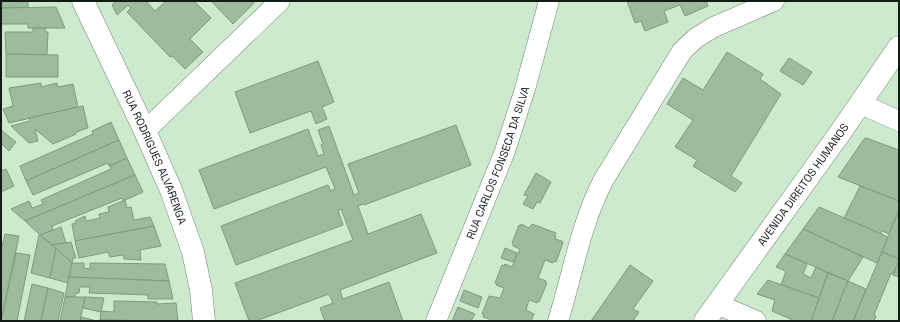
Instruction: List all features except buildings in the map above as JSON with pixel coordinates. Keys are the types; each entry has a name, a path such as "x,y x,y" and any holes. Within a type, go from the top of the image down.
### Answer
{"street":[{"name":"RUA RODRIGUES ALVARENGA","path":"83,1 145,131 171,190 193,252 201,290 204,321"},
{"path":"145,131 280,1"},
{"name":"RUA CARLOS FONSECA DA SILVA","path":"436,321 505,151 525,89 549,1"},
{"path":"558,321 582,231 592,202 607,174 682,51 696,38 714,27 774,1"},
{"name":"AVENIDA DIREITOS HUMANOS","path":"711,313 861,104 899,47"},
{"path":"861,104 899,121"},
{"path":"711,313 756,321"}]}
